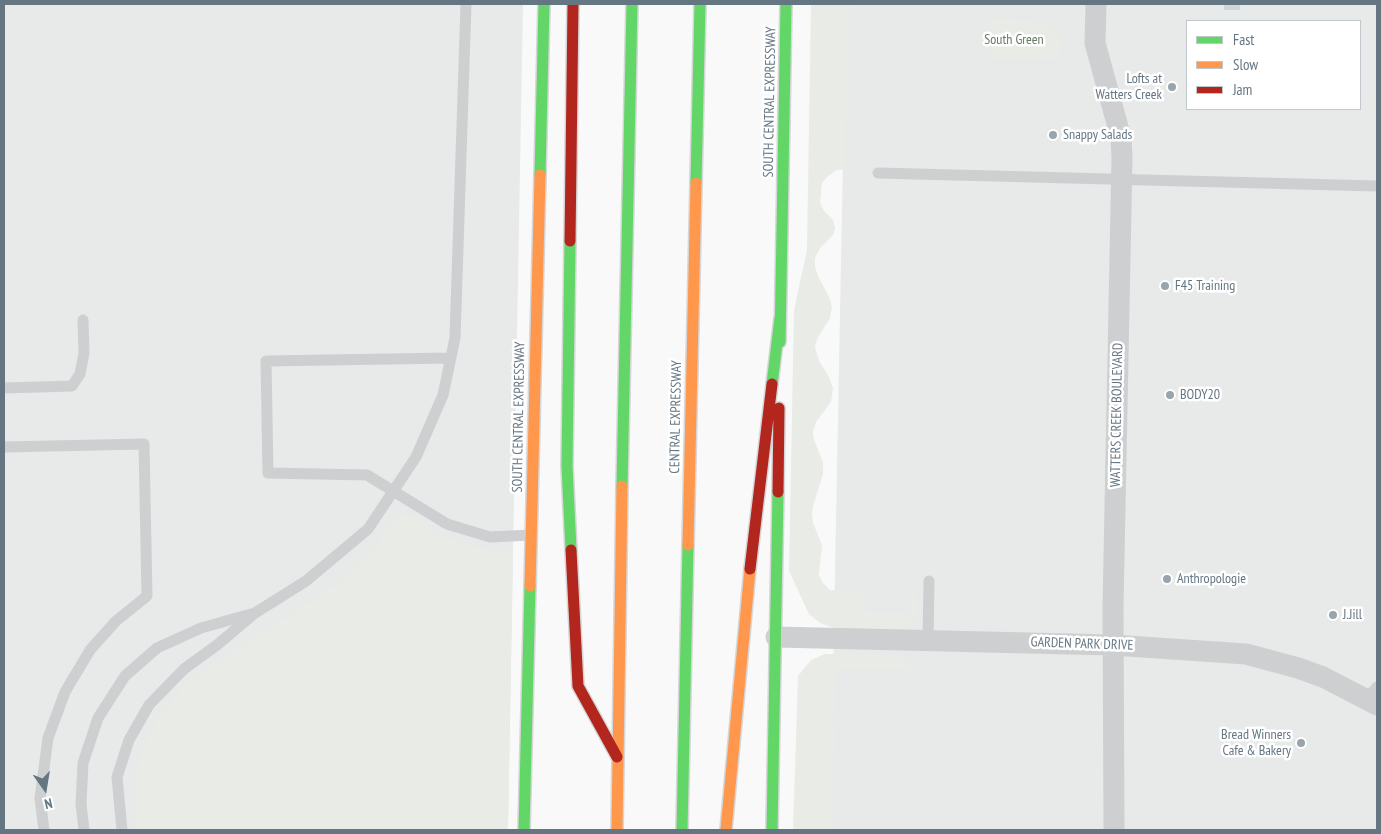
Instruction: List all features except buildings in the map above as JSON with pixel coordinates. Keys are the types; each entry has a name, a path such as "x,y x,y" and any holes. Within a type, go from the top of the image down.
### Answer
{"main road":[{"name":"SOUTH CENTRAL EXPRESSWAY","path":"524,830 544,4"},
{"path":"573,4 567,466 578,686 618,758"},
{"path":"617,830 632,4"},
{"name":"CENTRAL EXPRESSWAY","path":"682,830 700,4"},
{"name":"SOUTH CENTRAL EXPRESSWAY","path":"772,830 786,4"},
{"path":"726,830 748,586 780,318"}],"street":[{"name":"WATTERS CREEK BOULEVARD","path":"1096,4 1095,43 1121,138 1122,179 1113,644 1114,830"},
{"name":"GARDEN PARK DRIVE","path":"776,637 1113,644 1246,654 1298,668 1374,697"}],"lane":[{"path":"122,830 117,777 129,740 149,704 184,669 217,645 255,613 306,582 368,529 416,457 443,395 455,338 458,292 466,4"},
{"path":"878,173 1377,186"},
{"path":"4,388 72,386 80,374 84,353 83,320"},
{"path":"451,358 266,361 268,473 367,475 447,524 490,537 531,535"},
{"path":"4,447 144,444 146,596 116,621 90,650 65,692 48,738 40,798 44,830"},
{"path":"928,640 929,581"},
{"path":"84,830 81,804 83,763 98,718 125,676 156,648 201,628 255,613"}],"shaded area":[{"path":"4,4 523,4 508,830 4,830"},
{"path":"846,4 1377,4 1377,830 830,830"},
{"path":"1224,4 1240,4 1240,10 1224,10"}],"green space":[{"path":"811,4 850,4 845,169 837,170 822,183 820,202 824,211 833,220 835,228 833,235 820,248 815,258 818,276 832,307 830,318 817,339 815,347 819,361 829,377 833,388 831,402 816,422 813,432 814,440 823,462 823,474 812,514 813,523 822,545 819,575 822,582 830,590 866,591 865,612 910,613 911,594 917,594 917,615 912,625 902,629 834,628 820,623 809,614 789,571 794,310 807,250"},
{"name":"South Green","path":"992,18 1042,22 1050,26 1059,36 1062,46 1059,56 1052,60 991,59"},
{"path":"408,513 441,536 499,553 513,551 508,830 136,830 134,783 142,750 156,720 184,685 333,586 378,542 393,521"},
{"path":"825,654 901,655 913,669 835,669 833,830 793,830 798,676 811,660"}],"traffic: fast":[{"path":"540,175 544,4"},
{"path":"622,486 632,4"},
{"path":"696,183 700,4"},
{"path":"780,342 786,4"},
{"path":"570,241 567,466 571,550"},
{"path":"772,384 780,318"},
{"path":"772,830 778,492"},
{"path":"682,830 688,545"},
{"path":"524,830 530,586"}],"traffic: slow":[{"path":"530,586 540,175"},
{"path":"688,545 696,183"},
{"path":"617,830 622,486"},
{"path":"726,830 750,569"}],"traffic: jam":[{"path":"570,241 573,4"},
{"path":"750,569 772,384"},
{"path":"778,492 779,408"},
{"path":"571,550 578,686 617,757"}],"place":[{"name":"Lofts at Watters Creek","path":"1172,87"},
{"name":"Snappy Salads","path":"1053,135"},
{"name":"F45 Training","path":"1165,286"},
{"name":"BODY20","path":"1170,395"},
{"name":"Anthropologie","path":"1167,579"},
{"name":"J.Jill","path":"1333,615"},
{"name":"Bread Winners Cafe & Bakery","path":"1301,743"}]}
